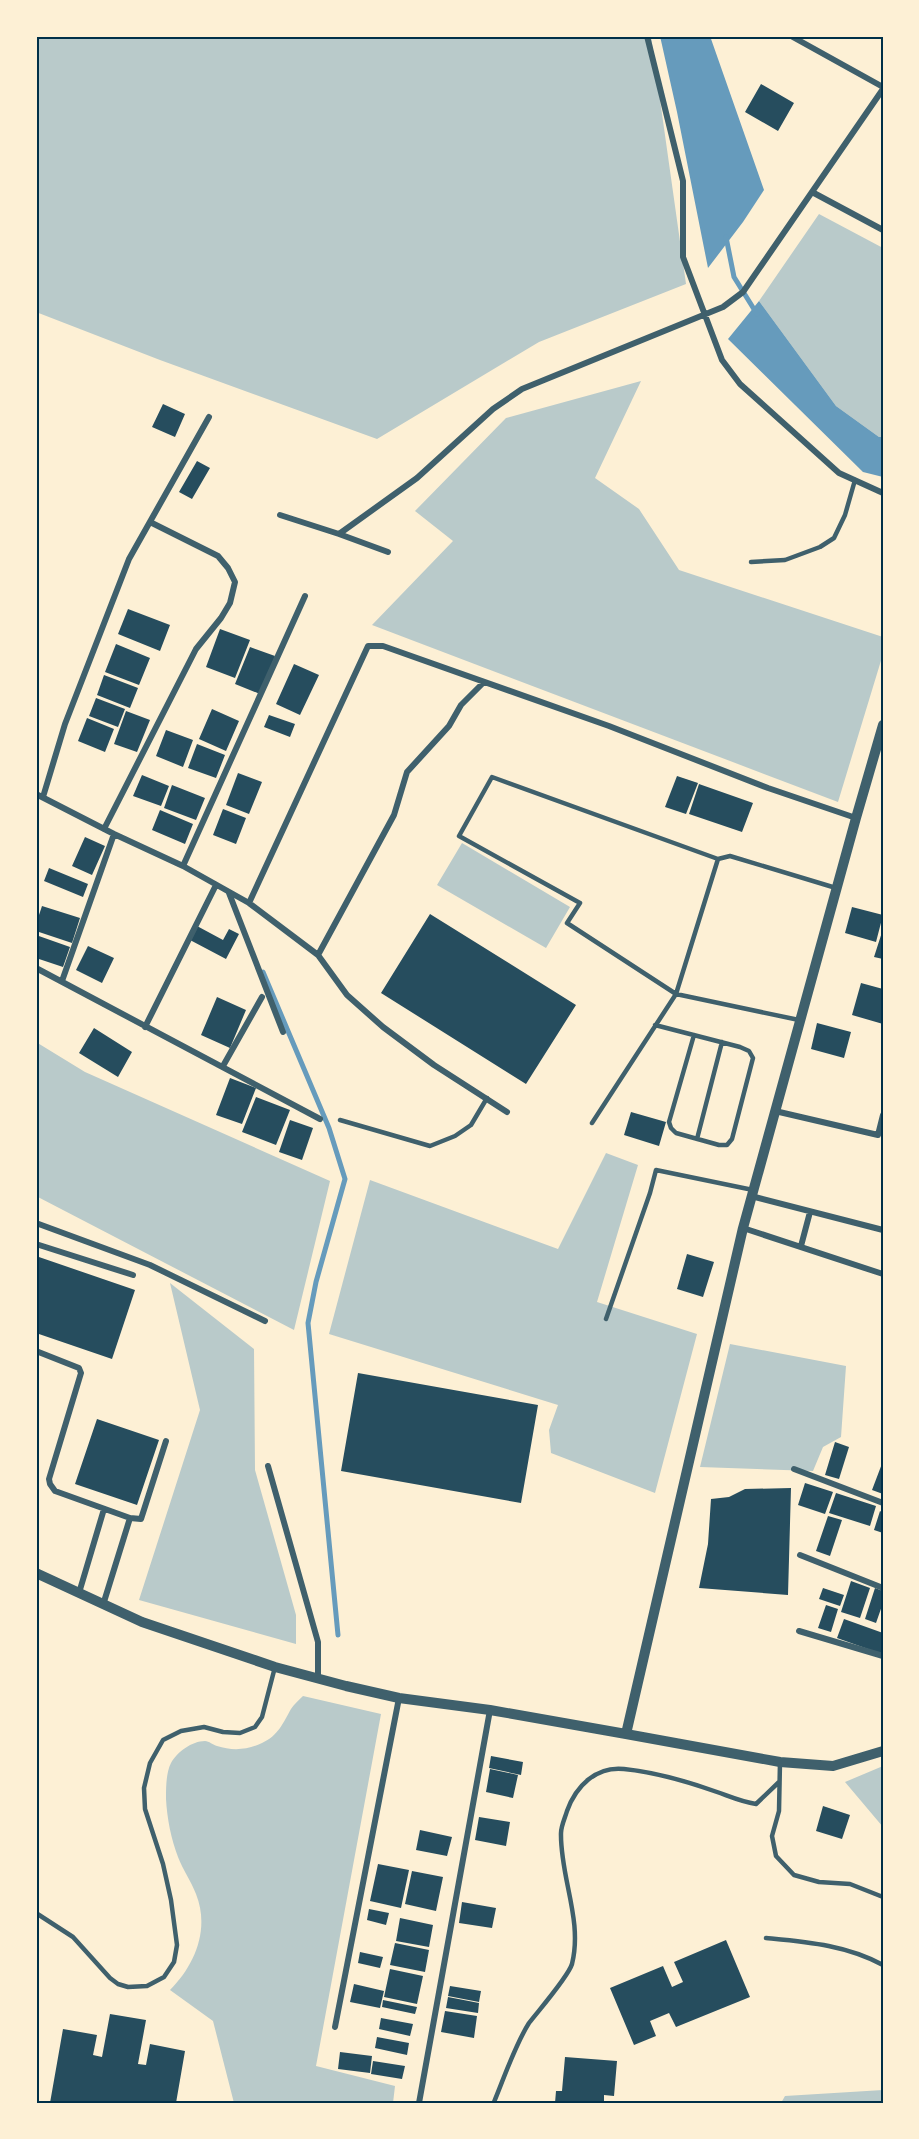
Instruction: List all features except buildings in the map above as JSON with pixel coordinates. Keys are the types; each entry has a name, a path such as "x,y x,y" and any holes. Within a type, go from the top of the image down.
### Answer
{"street":[{"path":"647,36 683,181 683,257 722,360 740,384 839,472 883,493"},
{"path":"339,534 417,478 494,409 522,389 723,307 742,292 883,88 791,36"},
{"path":"812,192 883,230"},
{"path":"209,417 129,558 39,796 183,866 249,903 318,955 347,995 383,1027 434,1065 507,1112"},
{"path":"280,515 388,552"},
{"path":"104,829 196,649 230,603 235,582 228,568 218,556 150,522"},
{"path":"183,866 305,596"},
{"path":"249,903 369,646 383,646 609,726 768,788 855,818"},
{"path":"318,955 394,815 407,772 448,726 461,705 484,682"},
{"path":"626,1734 743,1228 855,818 883,725"},
{"path":"62,981 114,834"},
{"path":"145,1027 216,885"},
{"path":"229,892 283,1032"},
{"path":"36,968 320,1119"},
{"path":"224,1066 262,997"},
{"path":"774,1111 878,1135 883,1115"},
{"path":"752,1193 810,1212 883,1230"},
{"path":"801,1246 810,1212"},
{"path":"36,1223 150,1265 265,1321"},
{"path":"743,1228 883,1274"},
{"path":"36,1244 133,1275"},
{"path":"36,1351 73,1364 79,1368 81,1373 49,1479 55,1491 130,1518 141,1519 166,1441"},
{"path":"268,1466 318,1642 318,1679"},
{"path":"794,1469 883,1503"},
{"path":"79,1593 104,1509"},
{"path":"103,1605 130,1518"},
{"path":"800,1555 883,1588"},
{"path":"36,1573 142,1622 275,1667 399,1698 490,1710 780,1762 833,1766 883,1750"},
{"path":"799,1631 883,1656"},
{"path":"335,2027 399,1698"},
{"path":"419,2103 490,1710"}],"lane":[{"path":"751,562 785,560 820,547 834,538 845,515 855,480"},
{"path":"799,1020 676,994 567,923 580,903 459,836 492,777 718,859 730,856 836,888"},
{"path":"592,1123 676,994 718,859"},
{"path":"655,1025 722,1042 749,1051 753,1058 732,1139 727,1144 719,1145 676,1133 669,1122 694,1035"},
{"path":"696,1139 722,1042"},
{"path":"340,1120 430,1146 455,1136 471,1125 487,1098"},
{"path":"606,1319 656,1170 752,1193"},
{"path":"36,1913 73,1937 118,1984 128,1987 147,1986 164,1977 174,1962 177,1945 163,1864 145,1809 144,1788 150,1764 163,1740 181,1731 204,1727 223,1732 240,1733 255,1727 262,1717 275,1667"},
{"path":"780,1762 779,1811 772,1836 776,1856 794,1875 819,1882 850,1884 883,1896"},
{"path":"494,2102 528,2025 571,1966 575,1940 574,1922 561,1845 561,1830 572,1798 580,1786 592,1776 621,1768 670,1778 743,1802 756,1804 779,1782"},
{"path":"766,1938 818,1943 864,1955 883,1965"}],"shaded area":[{"path":"36,36 651,36 686,284 539,342 377,439 160,360 36,312"},
{"path":"819,214 883,248 883,437 879,437 836,406 759,301"},
{"path":"641,381 595,478 639,509 679,570 883,637 883,654 838,802 372,625 453,541 415,511 506,418"},
{"path":"462,843 570,907 546,948 437,885"},
{"path":"36,1042 85,1072 330,1181 294,1330 36,1196"},
{"path":"606,1153 638,1165 597,1302 697,1334 655,1493 551,1453 549,1430 558,1405 329,1334 370,1180 558,1249"},
{"path":"170,1283 254,1349 255,1470 296,1615 296,1644 139,1600 200,1410"},
{"path":"730,1344 846,1366 841,1437 823,1447 813,1471 700,1467"},
{"path":"303,1696 381,1714 316,2066 395,2086 393,2103 234,2103 213,2021 170,1990 193,1958 201,1933 201,1920 196,1894 173,1843 166,1790 169,1767 185,1748 200,1741 234,1749 251,1747 268,1740 276,1733 292,1707"},
{"path":"883,1766 883,1827 845,1782"},
{"path":"883,2090 883,2103 781,2103 785,2096"}],"water":[{"path":"660,36 710,36 764,190 708,268 677,112"},
{"path":"759,301 836,406 879,437 883,437 883,477 863,472 728,339"}],"waterway":[{"path":"726,237 734,277 757,314"},
{"path":"263,972 329,1128 345,1179 316,1282 308,1323 338,1635"}]}
